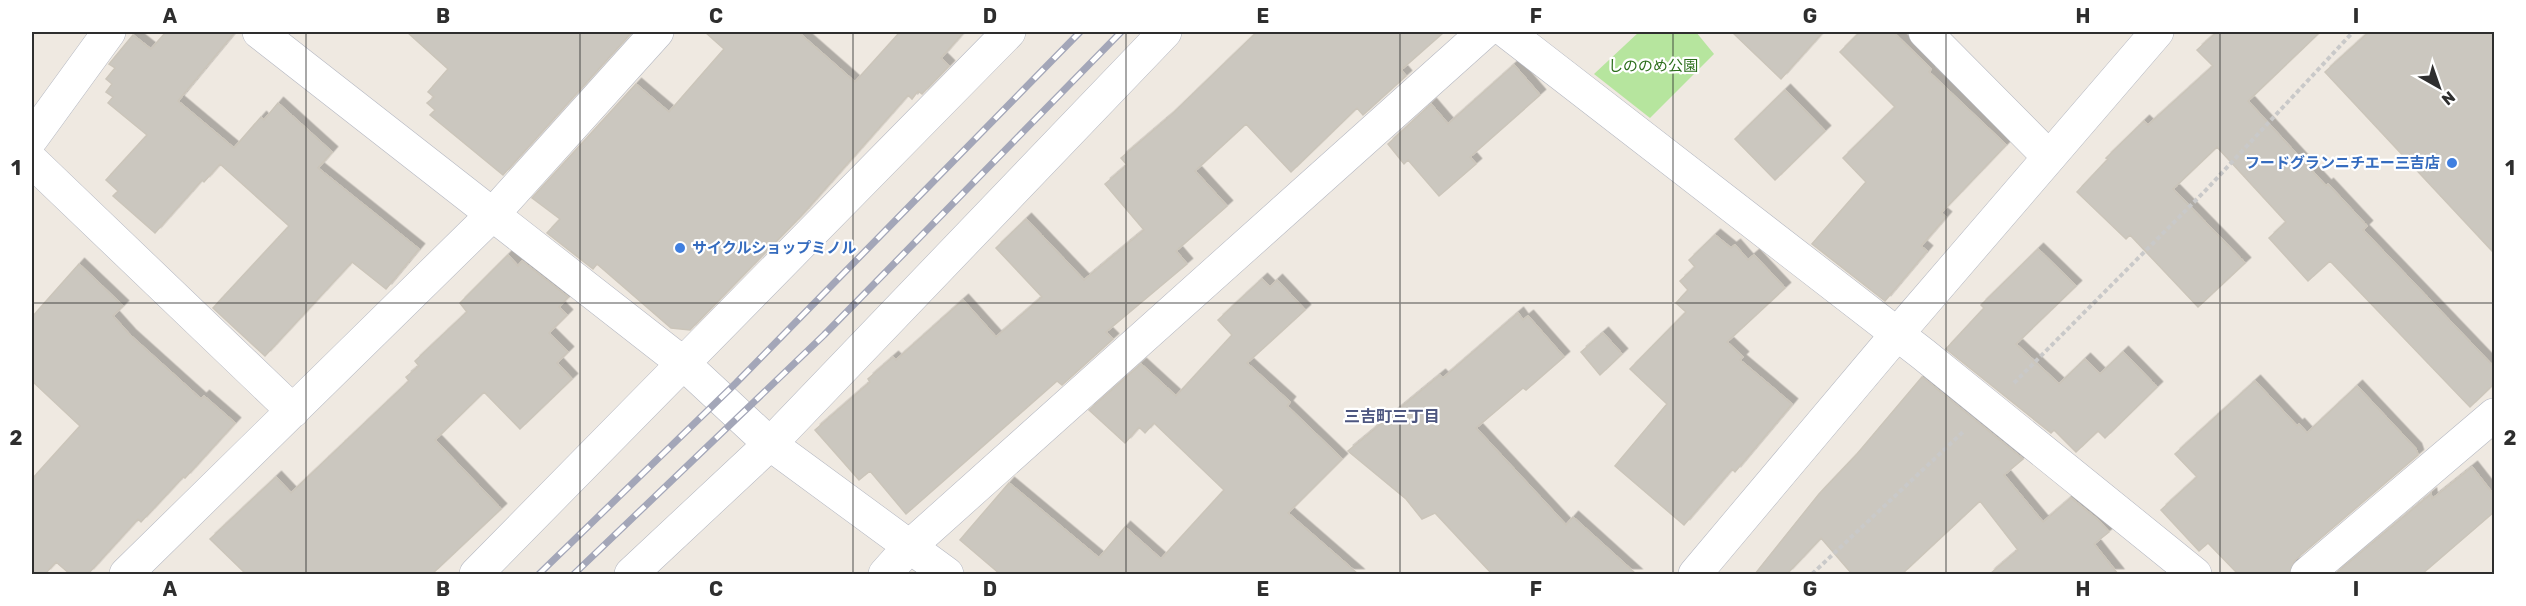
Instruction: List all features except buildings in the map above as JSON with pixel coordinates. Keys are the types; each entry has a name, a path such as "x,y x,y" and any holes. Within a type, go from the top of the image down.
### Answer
{"street":[{"path":"32,138 109,32"},
{"path":"259,32 684,364 770,444 947,574"},
{"path":"126,574 493,214 657,32"},
{"path":"476,574 1009,32"},
{"path":"631,574 770,444 1165,32"},
{"path":"885,574 910,546 1484,32"},
{"path":"1507,32 1897,334 2195,574"},
{"path":"1925,32 2049,157"},
{"path":"1695,574 1897,334 2157,32"},
{"path":"32,161 293,411"},
{"path":"2307,574 2494,416"}],"path":[{"path":"1812,574 1989,408 2204,192 2353,32"}],"green space":[{"name":"しののめ公園","path":"1639,32 1696,32 1714,54 1650,118 1594,74"}],"railway":[{"path":"539,574 736,383 1080,32"},
{"path":"574,574 824,335 1121,32"}],"place":[{"name":"フードグランニチエー三吉店","path":"2452,163"},
{"name":"サイクルショップミノル","path":"680,248"}],"district":[{"name":"三吉町三丁目","path":"1392,416"}]}
